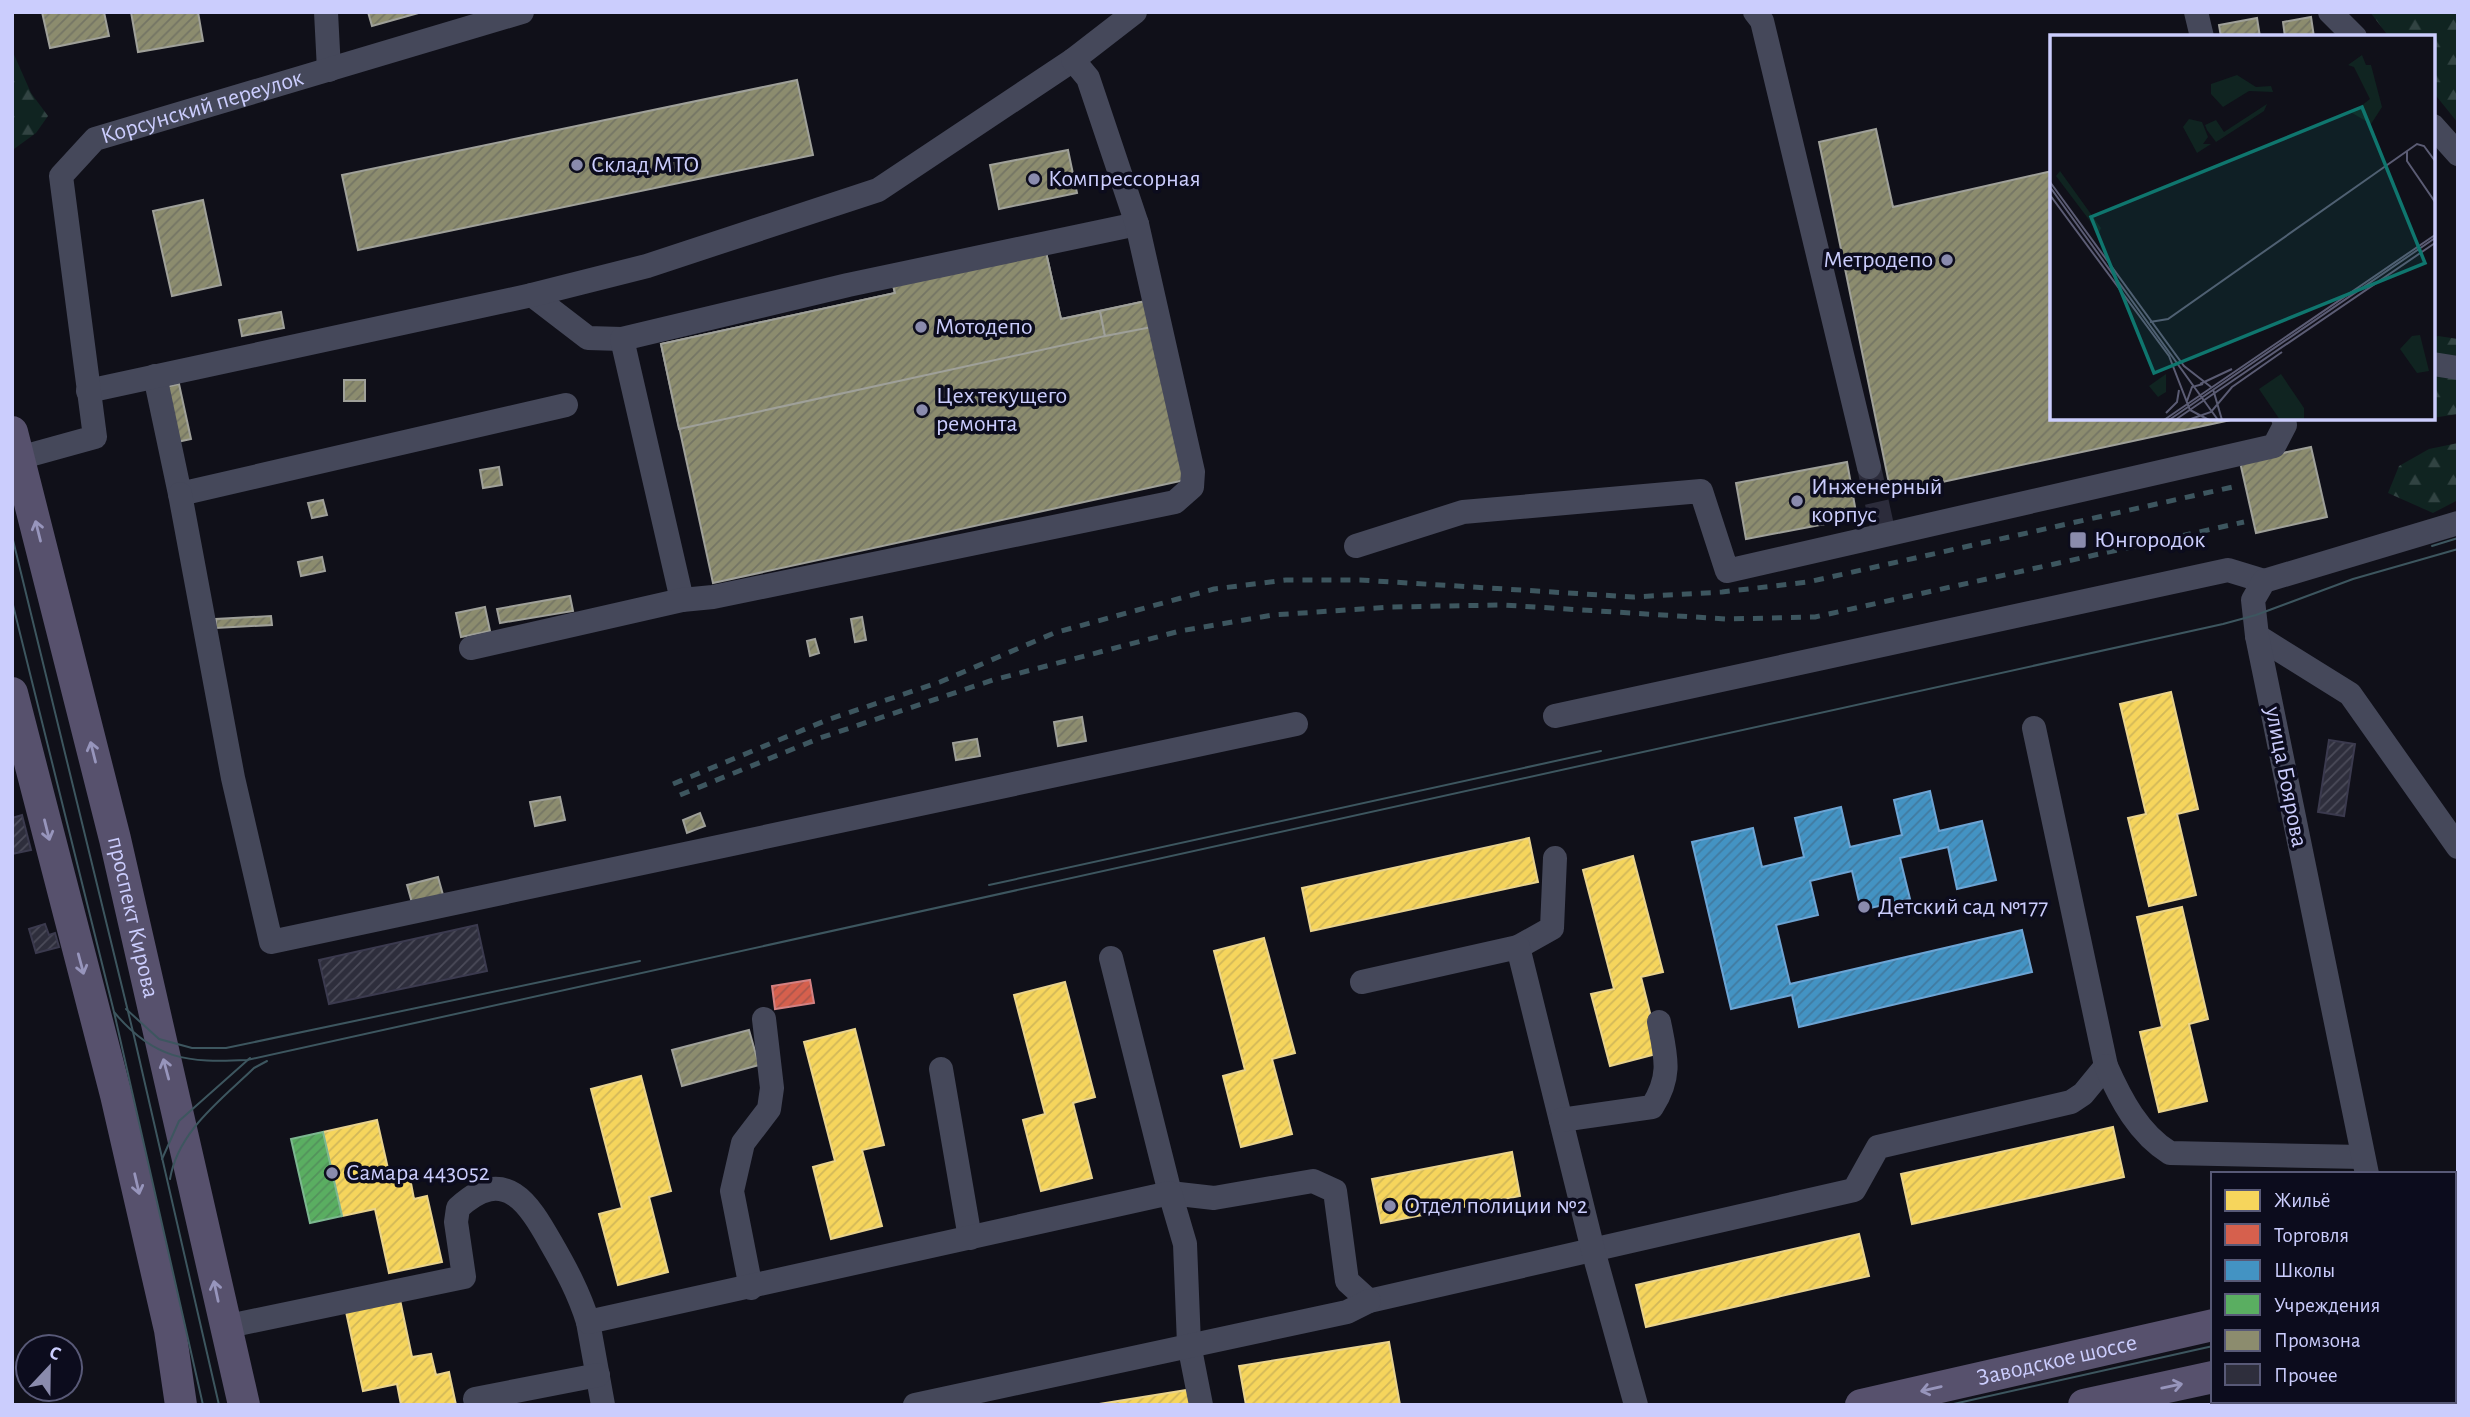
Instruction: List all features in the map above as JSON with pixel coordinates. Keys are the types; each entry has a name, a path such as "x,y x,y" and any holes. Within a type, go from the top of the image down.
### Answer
{"main road":[{"name":"проспект Кирова","path":"16,445 112,828 224,1327 244,1405"},
{"path":"12,693 116,1095 170,1330 181,1405"},
{"name":"Заводское шоссе","path":"1861,1405 2211,1325"},
{"name":"Заводское шоссе","path":"2084,1405 2211,1377"}],"street":[{"path":"326,12 329,69"},
{"name":"Корсунский переулок","path":"16,445 95,436 61,176 95,139 522,12"},
{"path":"88,391 532,295 647,266 878,190 1073,60 1135,12"},
{"path":"1755,12 1762,21 1869,467"},
{"path":"2196,12 2202,35"},
{"path":"2330,12 2353,35"},
{"path":"471,648 682,600 713,597 1175,502 1192,487 1194,472 1137,224 1088,78 1073,60"},
{"path":"2435,128 2458,154"},
{"path":"532,295 588,338 622,339 848,285 1137,224"},
{"path":"622,339 682,600"},
{"path":"2435,364 2458,368"},
{"path":"155,376 233,778 271,942 1296,724"},
{"path":"180,494 566,405"},
{"path":"1356,546 1464,512 1701,491 1727,571 2274,446 2284,421"},
{"path":"1555,716 2228,570 2264,581 2458,523"},
{"name":"улица Боярова","path":"2264,581 2253,600 2257,636 2365,1166"},
{"path":"2257,636 2350,694 2458,847"},
{"path":"2034,728 2106,1066 2118,1094 2152,1142 2170,1153 2365,1166"},
{"path":"1362,982 1518,947 1552,928 1555,858"},
{"path":"1518,947 1593,1250 1636,1405"},
{"path":"1111,958 1185,1244 1189,1344 1201,1405"},
{"path":"751,1288 732,1191 743,1143 769,1109 772,1088 764,1019"},
{"path":"1561,1120 1652,1107 1664,1089 1667,1063 1659,1022"},
{"path":"915,1405 1347,1311 1369,1300 1854,1190 1878,1147 2071,1102 2083,1094 2106,1066"},
{"path":"940,1069 970,1238"},
{"path":"588,1322 1170,1194 1214,1198 1313,1181 1335,1191 1347,1281 1369,1300"},
{"path":"224,1327 464,1277 456,1222 458,1208 479,1192 501,1189 528,1203 579,1292 588,1322 603,1405"},
{"path":"475,1399 598,1376"}],"green space":[{"path":"2370,12 2458,12 2458,123 2435,94 2435,35 2387,35"},
{"path":"12,50 31,93 48,116 36,133 14,149"},
{"path":"2435,337 2458,339 2458,414 2435,418"},
{"path":"2458,443 2458,500 2433,513 2388,493 2399,466 2429,449"}],"building: Жильё":[{"path":"2171,692 2198,809 2177,814 2196,895 2149,906 2128,818 2146,814 2120,704"},
{"path":"1529,838 1538,882 1311,931 1302,888"},
{"path":"1633,856 1663,972 1641,977 1660,1053 1610,1066 1591,994 1614,989 1583,870"},
{"path":"2182,907 2208,1019 2189,1024 2207,1101 2159,1112 2140,1032 2162,1027 2137,917"},
{"path":"1264,938 1295,1053 1272,1059 1292,1134 1241,1147 1223,1076 1245,1070 1214,951"},
{"path":"1065,982 1095,1097 1073,1103 1092,1178 1041,1191 1023,1120 1045,1114 1014,995"},
{"path":"855,1029 884,1145 862,1150 882,1226 831,1239 813,1167 835,1161 804,1042"},
{"path":"641,1076 671,1191 649,1197 668,1272 618,1285 599,1214 622,1208 591,1089"},
{"path":"377,1120 391,1182 410,1178 414,1199 427,1196 442,1262 389,1273 375,1209 342,1216 323,1132"},
{"path":"2113,1127 2124,1177 1912,1224 1901,1174"},
{"path":"1512,1152 1520,1196 1381,1223 1372,1179"},
{"path":"1859,1234 1869,1276 1646,1327 1636,1285"},
{"path":"399,1295 412,1357 431,1354 436,1375 449,1372 456,1405 401,1405 397,1384 363,1391 345,1307"},
{"path":"1389,1342 1400,1405 1246,1405 1239,1366"},
{"path":"1193,1389 1195,1405 1093,1405"}],"building: Торговля":[{"path":"810,980 814,1003 775,1009 772,986"}],"building: Школы":[{"path":"1930,791 1939,831 1982,821 1996,880 1957,889 1948,847 1900,858 1910,899 1861,910 1852,871 1810,881 1818,915 1776,925 1790,984 2022,930 2032,972 1799,1027 1792,995 1731,1009 1692,842 1753,828 1762,867 1804,857 1795,818 1841,807 1850,847 1902,835 1894,800"}],"building: Учреждения":[{"path":"323,1132 342,1216 310,1223 291,1139"}],"building: Промзона":[{"path":"42,12 104,12 109,36 50,48"},
{"path":"131,12 198,12 203,41 138,52"},
{"path":"368,12 422,12 372,26"},
{"path":"2311,17 2314,35 2285,35 2283,22"},
{"path":"2257,18 2260,35 2221,35 2219,25"},
{"name":"Склад МТО","path":"797,80 813,155 358,250 342,175"},
{"name":"Метродепо","path":"1876,129 1893,207 2050,171 2050,420 2231,420 1891,493 1819,142"},
{"name":"Компрессорная","path":"1068,150 1077,193 999,209 990,165"},
{"path":"203,200 221,285 172,296 153,211"},
{"name":"Цех текущего ремонта","path":"1043,239 1061,319 1146,301 1185,480 713,583 661,344 895,293 890,273"},
{"name":"Мотодепо","path":"1043,239 1061,319 1100,311 1105,336 679,429 661,344 895,293 890,273"},
{"path":"1146,301 1152,327 1105,336 1100,311"},
{"path":"281,312 284,328 242,336 239,320"},
{"path":"344,380 365,380 365,401 344,401"},
{"path":"179,384 191,439 177,442 166,387"},
{"path":"2311,447 2327,517 2256,533 2240,462"},
{"name":"Инженерный корпус","path":"1847,462 1857,518 1746,539 1736,483"},
{"path":"499,467 502,485 483,488 480,470"},
{"path":"323,500 327,515 312,518 308,503"},
{"path":"322,557 325,571 301,576 298,562"},
{"path":"570,596 573,611 500,623 497,609"},
{"path":"485,607 490,631 461,637 456,613"},
{"path":"271,616 272,625 216,628 216,619"},
{"path":"862,617 866,640 855,642 851,619"},
{"path":"815,639 819,653 810,656 807,641"},
{"path":"1082,717 1086,741 1058,746 1054,722"},
{"path":"977,739 980,756 956,760 953,743"},
{"path":"560,797 565,820 535,826 530,802"},
{"path":"700,813 705,826 687,833 683,820"},
{"path":"438,877 445,902 414,910 407,885"},
{"path":"749,1030 759,1065 682,1086 672,1050"}],"building: Прочее":[{"path":"2329,740 2355,744 2344,816 2318,812"},
{"path":"22,815 31,850 12,854 12,818"},
{"path":"45,924 49,935 55,933 59,947 36,953 29,929"},
{"path":"477,925 487,971 329,1004 319,960"}],"tunnel":[{"path":"1869,467 1884,535"}],"tram line":[{"path":"12,536 134,1036 219,1405"},
{"path":"2432,546 2458,538"},
{"path":"114,1012 143,1040 173,1055 207,1061 247,1060 2223,624 2256,615 2353,579 2458,549"},
{"path":"12,601 114,1012 203,1405"},
{"path":"989,885 1601,751"},
{"path":"126,1009 159,1039 192,1048 226,1048 640,961"},
{"path":"162,1159 179,1121 250,1058"},
{"path":"170,1179 175,1162 191,1131 254,1068 267,1061"},
{"path":"1949,1405 2211,1346"}],"railway":[{"path":"673,784 827,720 940,682 1054,633 1214,589 1286,580 1360,580 1633,597 1722,592 1808,582 2237,486"},
{"path":"680,795 820,738 993,680 1180,631 1273,615 1391,607 1503,605 1726,619 1815,617 2244,522"}],"place":[{"name":"Склад МТО","path":"577,165"},
{"name":"Компрессорная","path":"1034,179"},
{"name":"Метродепо","path":"1947,260"},
{"name":"Мотодепо","path":"921,327"},
{"name":"Цех текущего ремонта","path":"922,410"},
{"name":"Инженерный корпус","path":"1797,501"},
{"name":"Юнгородок","path":"2078,540"},
{"name":"Детский сад №177","path":"1864,907"},
{"name":"Самара 443052","path":"332,1173"},
{"name":"Отдел полиции №2","path":"1390,1206"}]}
